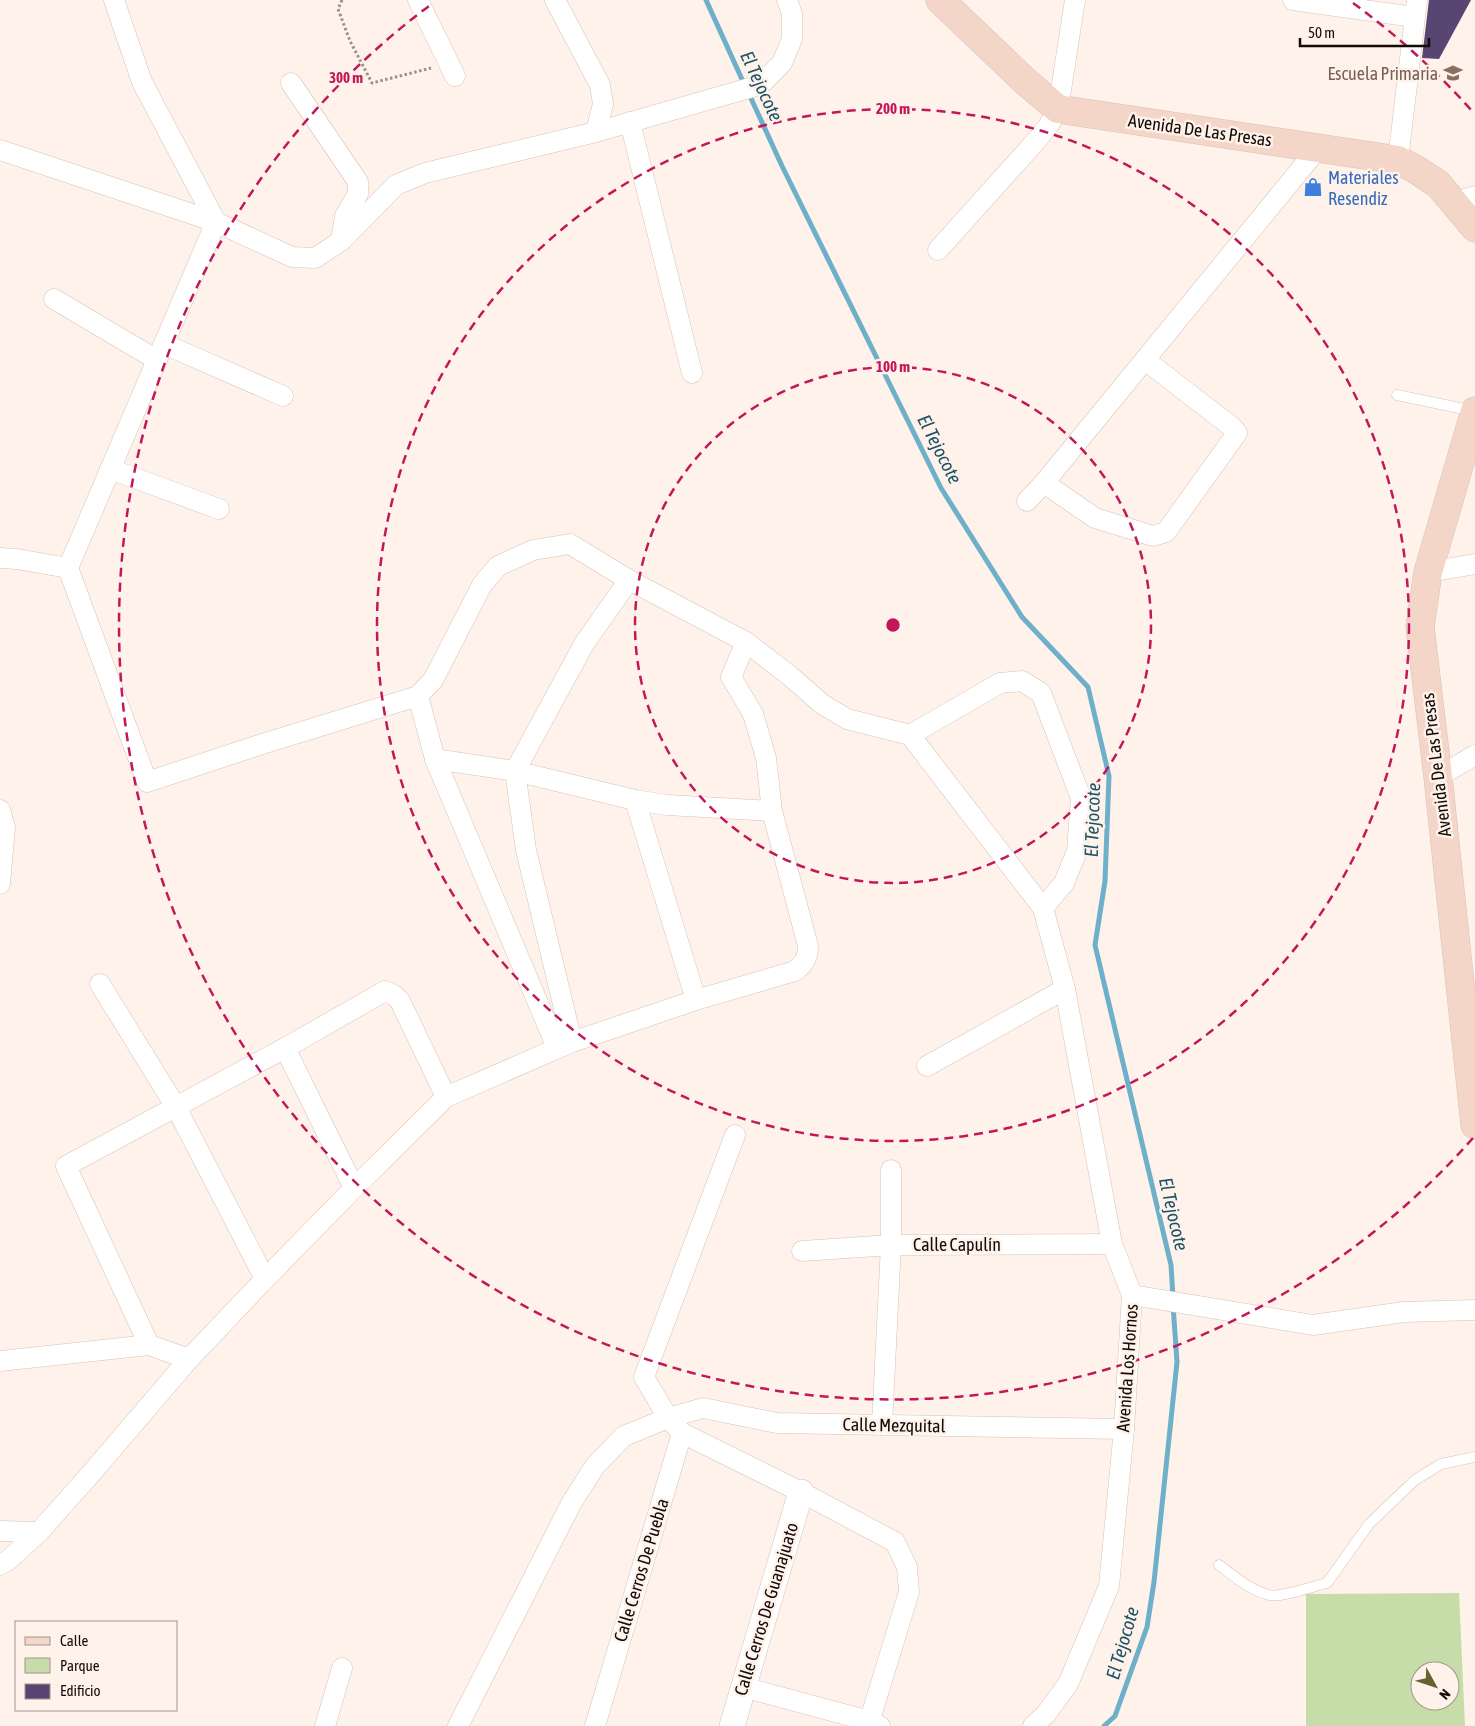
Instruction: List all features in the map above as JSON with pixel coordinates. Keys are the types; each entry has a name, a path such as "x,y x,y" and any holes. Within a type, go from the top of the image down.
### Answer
{"main road":[{"path":"940,0 1025,81 1058,109"},
{"name":"Avenida De Las Presas","path":"1058,109 1398,160 1465,199 1475,228"},
{"name":"Avenida De Las Presas","path":"1475,411 1428,572 1420,627 1469,1005 1475,1125"}],"street":[{"path":"114,0 142,82 216,222"},
{"path":"418,0 452,69"},
{"path":"555,0 600,85 603,104 596,132"},
{"path":"0,150 216,222 292,257 315,258 341,241 396,185 425,173 596,132 760,85 782,63 792,39 792,14 787,0"},
{"path":"938,250 1036,141 1049,125 1058,109 1075,0"},
{"path":"1293,0 1416,8 1398,160"},
{"path":"291,83 358,182 358,194 345,216 341,241"},
{"path":"630,122 692,373"},
{"path":"1027,501 1044,483 1319,147"},
{"path":"216,222 68,568 147,782 418,696 433,680 482,585 498,566 532,550 570,544 629,580 746,642 822,704 846,719 910,736 1043,908 1064,883 1077,851 1081,798 1041,693 1022,681 1000,683 910,736"},
{"path":"54,299 161,352 283,396"},
{"path":"1044,483 1095,518 1153,536 1166,532 1237,434 1232,427 1145,360"},
{"path":"110,469 219,509"},
{"path":"0,558 68,568"},
{"path":"1428,572 1475,564"},
{"path":"564,1045 526,850 515,772 584,644 629,580"},
{"path":"0,1565 39,1532 189,1359 265,1279 446,1097 564,1045 696,1000 795,971 805,962 808,955 808,946 772,811 766,758 753,714 731,677 746,642"},
{"path":"418,696 435,759 564,1045"},
{"path":"1438,777 1475,755"},
{"path":"435,759 515,772 635,800 667,805 772,811"},
{"path":"635,800 696,1000"},
{"path":"0,810 5,827 0,884"},
{"name":"Avenida Los Hornos","path":"1033,1726 1046,1714 1068,1684 1109,1586 1124,1429 1132,1295 1112,1244 1065,989 1043,908"},
{"path":"100,984 176,1107 265,1279"},
{"path":"927,1066 1065,989"},
{"path":"149,1344 66,1166 285,1048 385,991 394,995 400,1001 446,1097"},
{"path":"285,1048 354,1188"},
{"path":"735,1135 644,1377 668,1418 682,1433 801,1492 895,1542 907,1567 909,1592 872,1724 742,1687"},
{"path":"882,1425 891,1244 891,1170"},
{"name":"Calle Capulín","path":"802,1251 891,1244 1112,1244"},
{"path":"1132,1295 1312,1325 1404,1312 1475,1310"},
{"path":"0,1361 149,1344 189,1359"},
{"name":"Calle Mezquital","path":"458,1726 572,1502 595,1466 624,1436 668,1418 703,1408 777,1423 1124,1429"},
{"name":"Calle Cerros De Puebla","path":"595,1726 682,1433"},
{"name":"Calle Cerros De Guanajuato","path":"732,1726 801,1492"},
{"path":"0,1531 39,1532"},
{"path":"325,1726 342,1668"}],"lane":[{"path":"1397,395 1475,411"},
{"path":"1219,1565 1244,1583 1271,1595 1294,1592 1327,1583 1368,1524 1415,1480 1441,1464 1475,1457"}],"path":[{"path":"342,0 338,9 350,41 372,83 452,69"}],"green space":[{"path":"1459,1593 1465,1726 1306,1726 1306,1594"}],"building":[{"path":"1429,0 1471,0 1439,59 1422,58"}],"waterway":[{"name":"El Tejocote","path":"706,0 745,86"},
{"name":"El Tejocote","path":"749,94 782,166 941,488 1022,617 1088,687 1109,776 1105,881 1095,945 1171,1265 1173,1297"},
{"name":"El Tejocote","path":"1104,1726 1115,1716 1147,1627 1154,1582 1177,1362 1173,1305"}],"place":[{"name":"Escuela Primaria","path":"1453,73"},
{"name":"Materiales Resendiz","path":"1313,187"}]}
